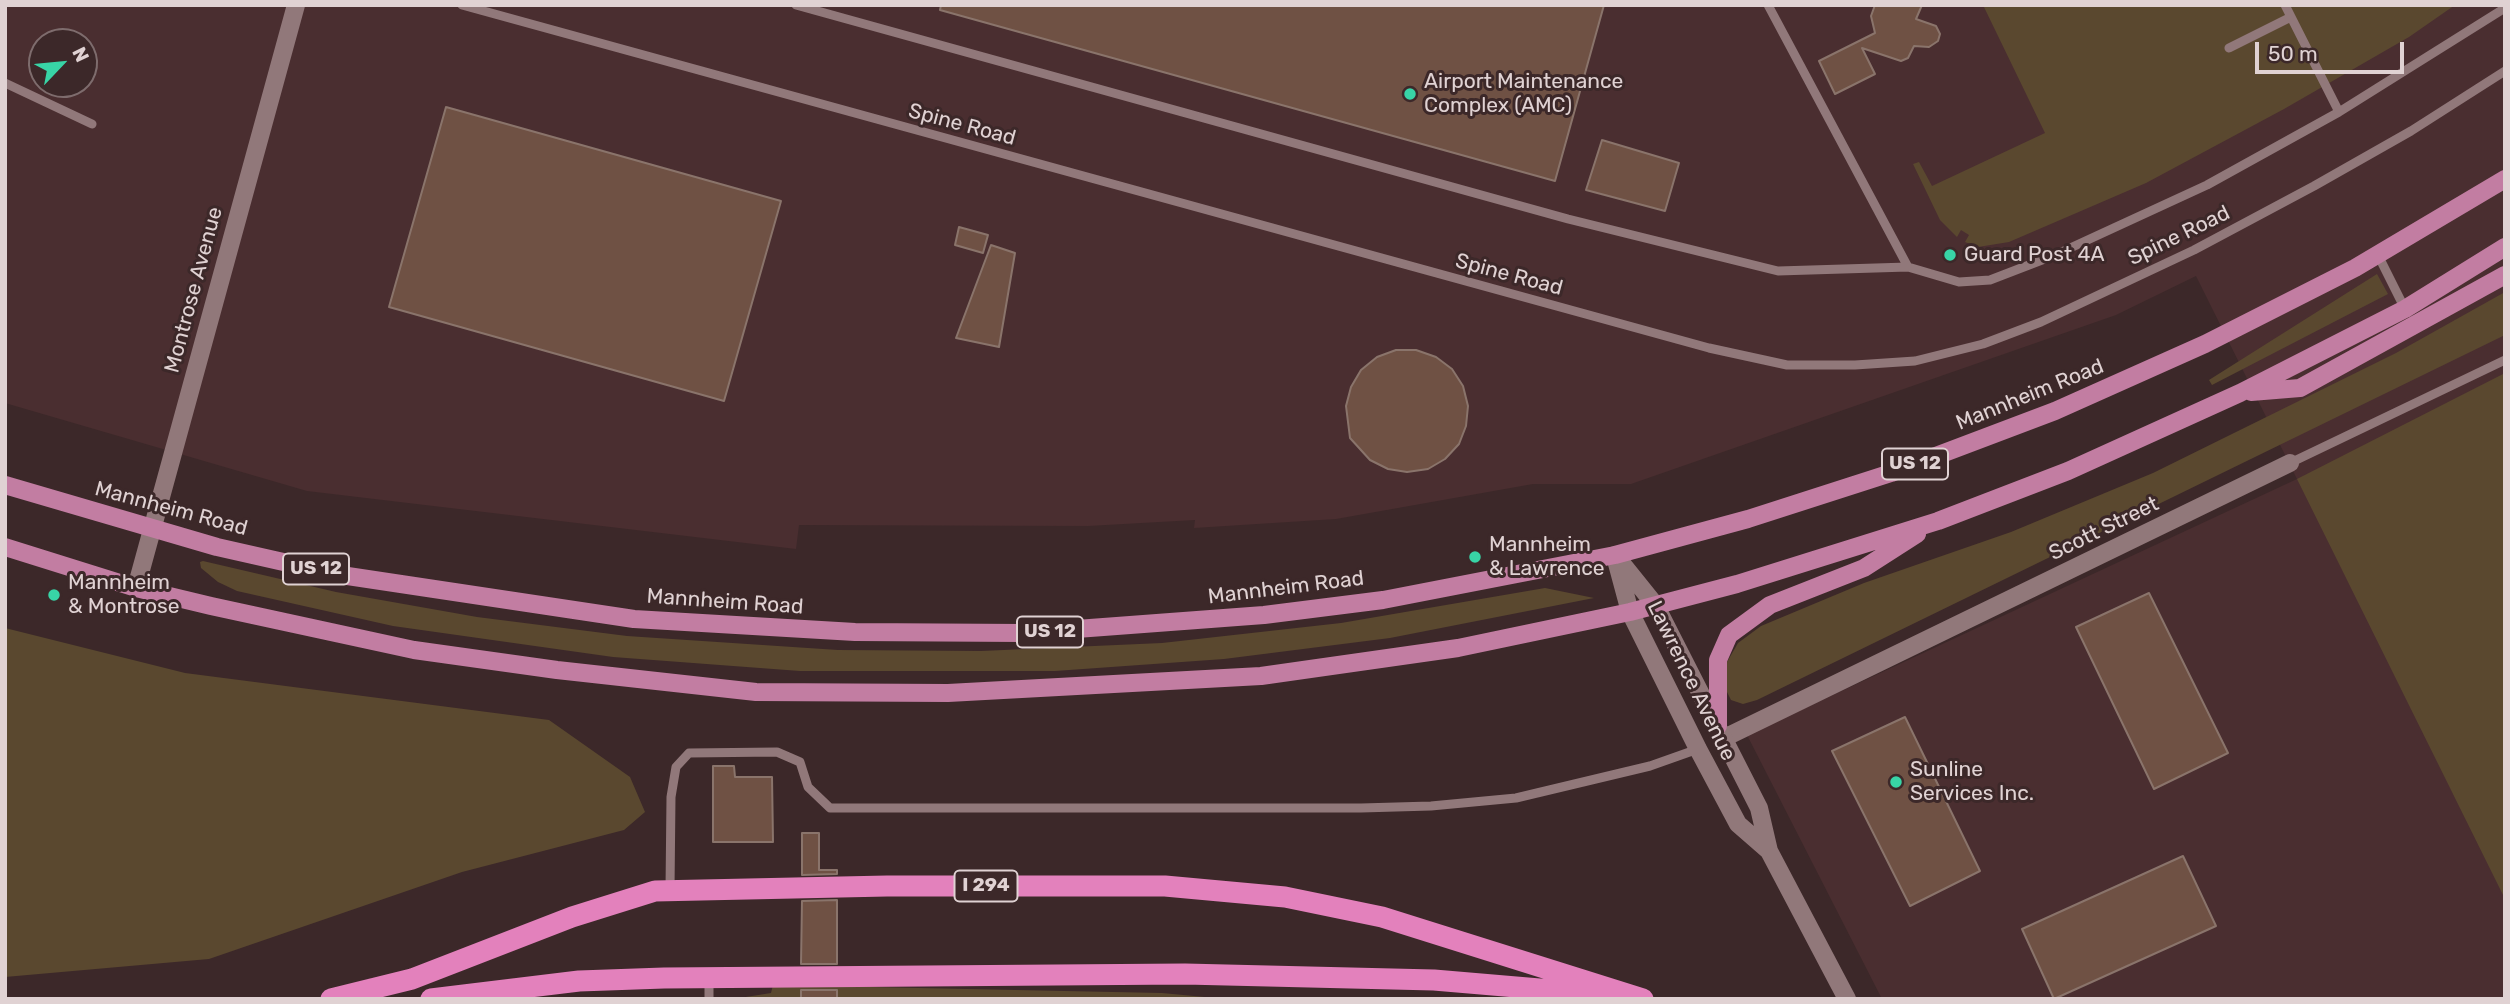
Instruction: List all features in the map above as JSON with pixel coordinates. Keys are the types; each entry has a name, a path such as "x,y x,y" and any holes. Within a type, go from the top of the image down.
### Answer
{"highway":[{"name":"I 294","path":"331,999 412,979 572,917 656,891 887,886 1166,886 1285,897 1382,917 1641,999"},
{"name":"I 294","path":"431,999 579,981 709,977 1327,975 1447,981 1641,999"}],"main road":[{"name":"Mannheim Road","path":"5,485 154,528 341,575 634,619 855,632 1023,633 1251,617 1383,600 1615,555 1761,515 1891,473 1987,438 2156,367 2378,255 2505,179"},
{"path":"5,547 136,587 313,630 414,650 556,670 756,692 948,693 1261,676 1458,648 1630,612 1737,584 1938,521 2068,471 2240,393 2404,309 2505,247"},
{"path":"2240,393 2300,388 2430,319 2505,275"},
{"path":"1721,732 1718,660 1729,635 1770,605 1864,568 1938,521"}],"street":[{"name":"Montrose Avenue","path":"136,587 296,5"},
{"name":"Scott Street","path":"1721,732 2290,463"},
{"name":"Lawrence Avenue","path":"1615,555 1656,606 1759,808 1769,851 1847,999"},
{"name":"Lawrence Avenue","path":"1615,555 1630,612 1698,749 1738,824 1769,851"}],"lane":[{"name":"Spine Road","path":"462,5 1684,342 1787,365 1855,365 1915,361 1983,344 2041,322 2194,250 2302,193 2412,131 2505,71"},
{"path":"796,5 1568,219 1778,271 1908,267 1959,282 1990,279 2055,255 2207,185 2339,112 2505,9"},
{"path":"1768,5 1908,267"},
{"path":"2285,5 2339,112"},
{"path":"2229,48 2291,17"},
{"path":"5,83 92,124"},
{"path":"2378,255 2404,309"},
{"name":"Scott Street","path":"2290,463 2505,360"},
{"path":"670,891 671,797 676,767 690,753 777,752 800,762 808,787 830,808 1361,808 1432,806 1516,798 1625,773 1698,749"},
{"path":"709,977 709,999"},
{"path":"454,995 512,999"}],"shaded area":[{"path":"5,5 2505,5 2505,999 1882,999 1747,735 2297,479 2196,276 2116,315 1631,484 1533,484 1336,519 1194,528 1195,520 1088,526 799,525 796,549 307,491 5,403"},
{"path":"1983,5 2455,5 2409,37 2284,109 2146,183 2009,242 1978,247 1965,242 1969,235 1961,230 1957,237 1940,220 1913,164 1919,162 1932,186 2045,133"},
{"path":"2377,274 2388,294 2212,385 2209,380"},
{"path":"2505,292 2505,335 1757,700 1743,704 1731,700 1727,692 1727,662 1738,643 1761,626 1864,583 2011,532 2153,473 2396,353"},
{"path":"2505,373 2505,899 2297,479"},
{"path":"200,562 336,592 477,617 627,636 838,650 981,651 1162,643 1341,623 1545,588 1594,598 1390,638 1224,659 1055,671 800,671 613,657 393,626 237,591 218,582 201,568"},
{"path":"5,628 185,673 549,720 630,777 645,812 624,830 462,872 209,959 5,977"},
{"path":"773,985 1162,993 1226,999 733,999 771,993"}],"building":[{"name":"Airport Maintenance Complex (AMC)","path":"941,5 1604,5 1555,181 940,10"},
{"path":"1875,5 1922,5 1916,19 1936,26 1940,34 1938,41 1929,47 1914,46 1908,58 1901,61 1862,48 1875,74 1835,94 1819,61 1875,33 1871,16"},
{"path":"446,107 781,201 724,401 389,307"},
{"path":"1602,140 1679,163 1665,211 1586,190"},
{"path":"959,227 988,235 983,253 955,245"},
{"path":"991,245 1015,253 999,347 956,338"},
{"path":"1396,350 1416,350 1436,357 1452,369 1463,386 1468,406 1466,426 1459,444 1445,459 1428,469 1407,472 1388,469 1370,460 1350,438 1346,406 1351,387 1361,370 1377,357"},
{"path":"2149,593 2228,753 2154,789 2076,627"},
{"path":"1905,717 1980,871 1910,906 1832,751"},
{"path":"713,766 734,766 735,777 772,777 773,842 713,842"},
{"path":"802,833 819,833 819,870 837,870 837,874 802,875"},
{"path":"2183,856 2216,926 2054,999 2022,929"},
{"path":"837,900 837,964 801,964 802,901"},
{"path":"801,990 837,990 837,999 801,999"}],"place":[{"name":"Airport Maintenance Complex (AMC)","path":"1410,94"},
{"name":"Guard Post 4A","path":"1950,255"},
{"name":"Mannheim & Lawrence","path":"1475,557"},
{"name":"Mannheim & Montrose","path":"54,595"},
{"name":"Sunline Services Inc.","path":"1896,782"}]}
